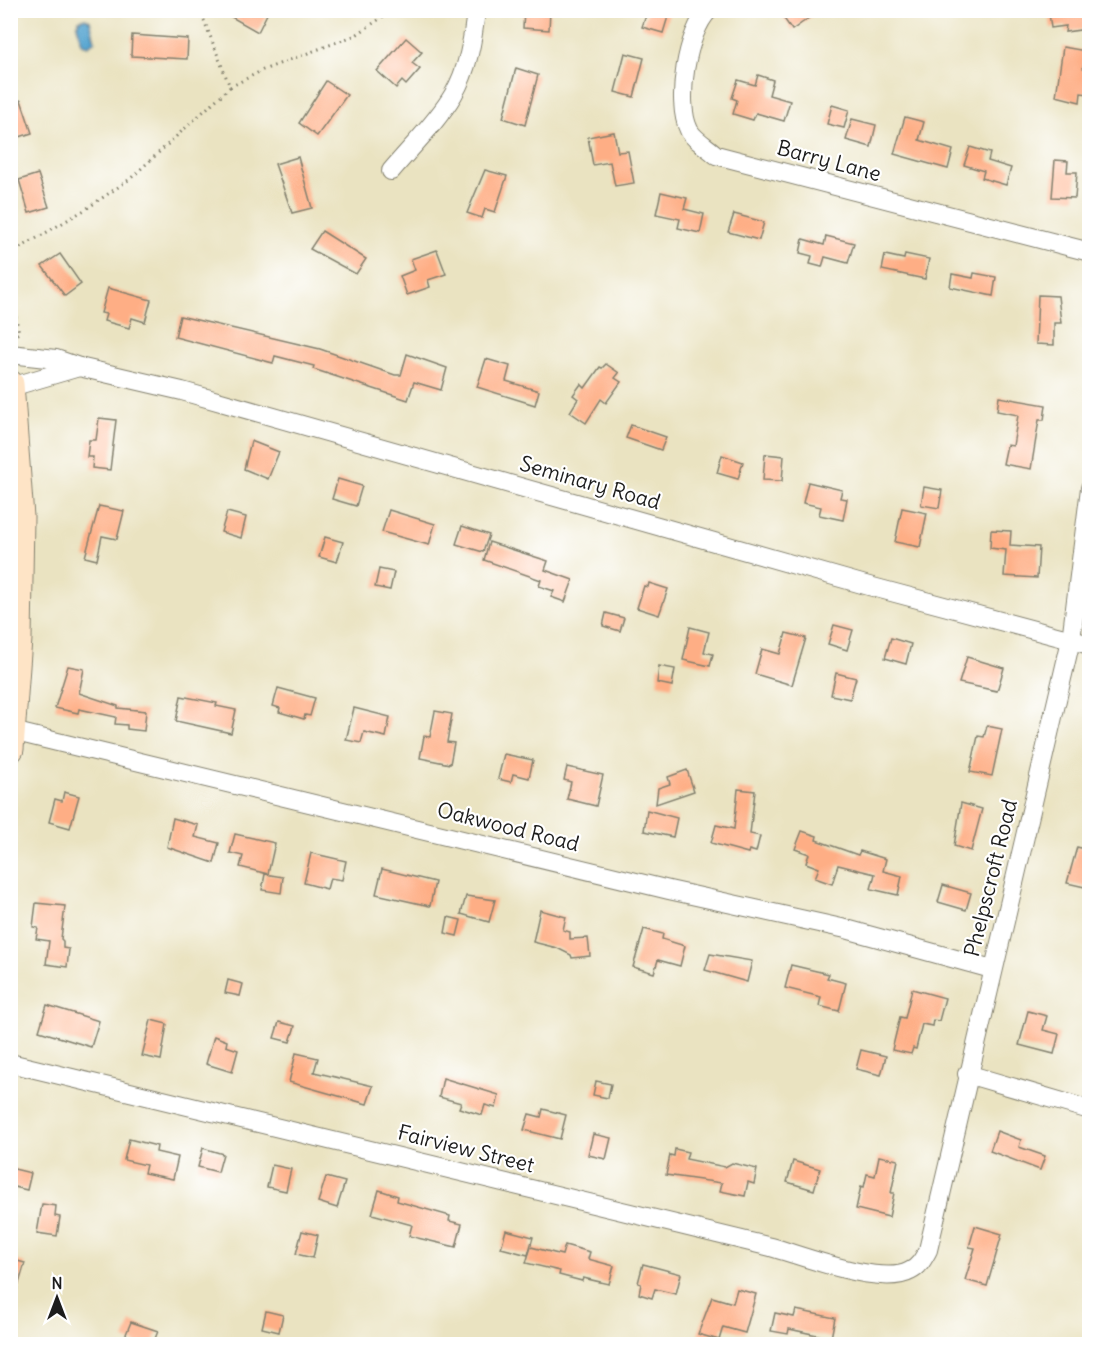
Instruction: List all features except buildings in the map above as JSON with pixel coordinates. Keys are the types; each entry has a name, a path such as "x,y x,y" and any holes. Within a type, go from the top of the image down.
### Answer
{"street":[{"path":"391,171 453,96 465,69 476,10"},
{"name":"Barry Lane","path":"709,10 700,19 681,86 689,130 716,155 1089,252"},
{"name":"Seminary Road","path":"10,354 56,359 79,367 336,433 869,586 1089,645"},
{"path":"11,740 18,639 20,517 11,385 79,367"},
{"name":"Phelpscroft Road","path":"911,1271 921,1263 928,1250 967,1074 1071,640 1089,488"},
{"name":"Oakwood Road","path":"11,740 846,929 992,969"},
{"name":"Fairview Street","path":"10,1063 760,1244 850,1269 890,1277 911,1271"},
{"path":"967,1074 1089,1110"}],"path":[{"path":"200,10 230,87"},
{"path":"10,254 86,209 130,179 230,87 263,70 356,35 393,10"},
{"path":"10,287 20,333 10,338"}],"water":[{"path":"85,18 90,21 95,41 88,46 82,44 77,25 79,20"}]}
